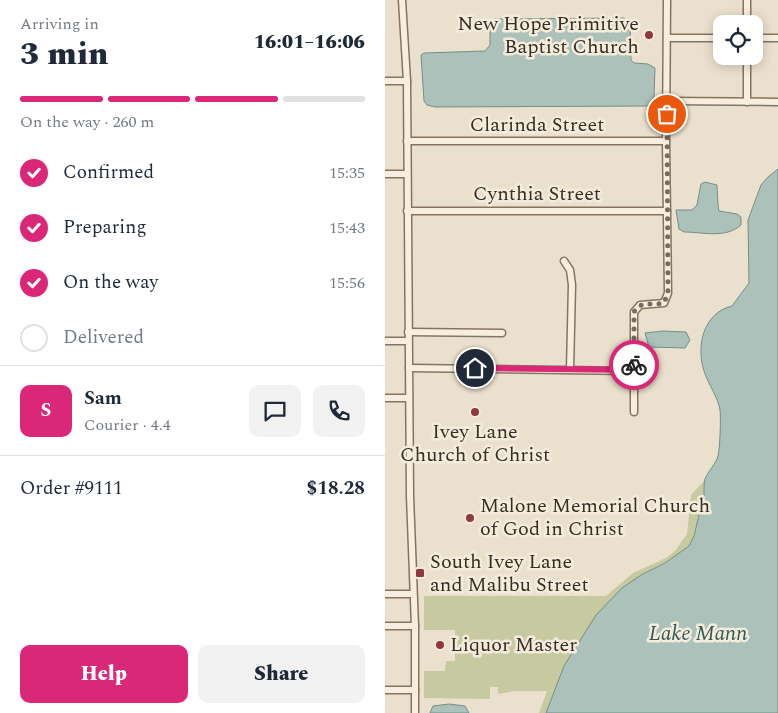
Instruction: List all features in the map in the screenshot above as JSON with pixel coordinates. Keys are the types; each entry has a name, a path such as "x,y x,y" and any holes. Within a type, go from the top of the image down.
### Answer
{"street":[{"path":"402,0 407,80 409,496 415,626 415,713"},
{"path":"634,412 634,312 636,308 644,304 664,303 667,298 667,0"},
{"path":"747,0 747,15"},
{"path":"668,38 713,38"},
{"path":"763,38 778,38"},
{"path":"747,65 747,102"},
{"path":"385,81 407,80"},
{"path":"667,100 778,102"},
{"name":"Clarinda Street","path":"407,141 666,141"},
{"path":"385,174 407,174"},
{"name":"Cynthia Street","path":"407,211 667,210"},
{"path":"564,261 570,270 572,285 570,370"},
{"path":"409,332 502,333"},
{"path":"385,341 409,341"},
{"path":"409,368 634,370"},
{"path":"385,398 409,398"},
{"path":"385,594 413,594"},
{"path":"385,626 415,626"},
{"path":"385,690 415,690"}],"green space":[{"path":"704,481 705,500 694,537 689,546 665,563 640,575 555,690 546,713 539,713 547,691 515,691 498,694 498,687 490,687 490,699 424,698 424,671 445,671 446,661 455,661 455,630 424,630 424,596 606,596 633,573 666,558 675,551 687,534 691,495"}],"water":[{"path":"624,18 630,23 631,60 634,63 648,64 655,68 654,96 650,106 435,107 427,105 424,101 421,55 424,53 485,51 490,45 490,23 495,19"},
{"name":"Lake Mann","path":"778,169 778,713 546,713 564,666 596,615 622,588 641,575 665,563 689,546 694,536 700,511 703,509 705,479 718,456 720,433 720,410 704,371 702,361 701,351 704,332 714,316 732,306 749,283 748,220 761,185"},
{"path":"705,182 717,185 719,211 737,214 741,217 741,225 728,232 721,233 684,232 679,229 676,210 692,210 697,205 701,184"},
{"path":"663,331 686,332 690,340 685,348 649,347 645,333"},
{"path":"449,704 465,706 469,713 430,713 433,706"}],"way so far":[{"path":"634,365 634,312 640,305 664,303 668,293 667,114"}],"place":[{"name":"New Hope Primitive Baptist Church","path":"649,35"},
{"name":"Ivey Lane Church of Christ","path":"475,412"},
{"name":"Malone Memorial Church of God in Christ","path":"470,518"},
{"name":"South Ivey Lane and Malibu Street","path":"420,573"},
{"name":"Liquor Master","path":"440,645"}],"route":[{"path":"475,368 634,370 634,365"}]}
